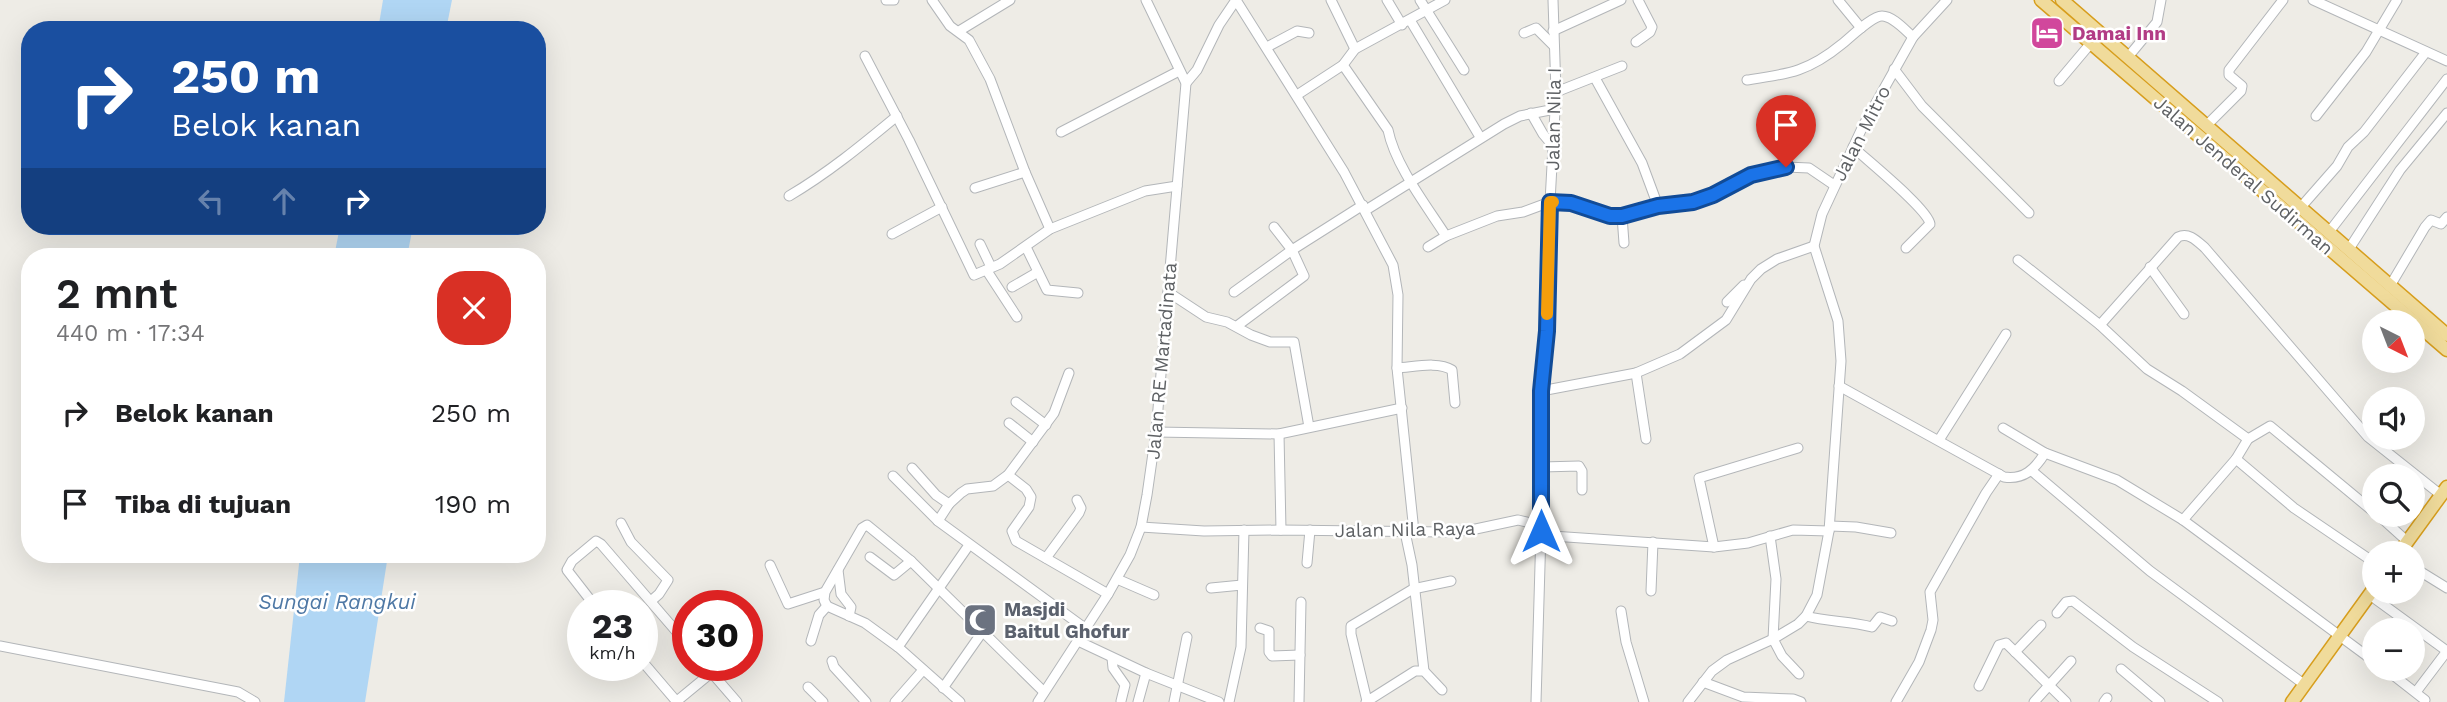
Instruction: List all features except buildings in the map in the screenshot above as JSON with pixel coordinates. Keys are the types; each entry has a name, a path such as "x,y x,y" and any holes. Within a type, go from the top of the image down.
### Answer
{"highway":[{"name":"Jalan Jenderal Sudirman","path":"2041,0 2242,165 2447,350"},
{"name":"Jalan Jenderal Sudirman","path":"2062,0 2207,125 2242,165 2301,207 2447,335"},
{"path":"2409,541 2444,491"},
{"path":"2294,701 2363,604"}],"street":[{"path":"886,0 894,0"},
{"path":"932,0 950,26 969,40 990,79 1050,229"},
{"path":"959,31 1010,0"},
{"path":"1146,0 1186,83 1197,71 1219,24 1236,0 1346,175 1393,265 1398,301 1397,368 1413,589 1424,671 1442,690"},
{"path":"1331,0 1352,44"},
{"path":"1387,0 1480,137"},
{"path":"1292,87 1343,65 1352,44 1402,20 1422,5 1445,0"},
{"path":"1553,31 1621,0"},
{"path":"1636,42 1653,27 1638,0"},
{"path":"1838,0 1861,29"},
{"name":"Jalan Mitro","path":"1814,246 1822,214 1834,185 1894,69 1913,37 1947,0"},
{"path":"2128,57 2157,22 2161,0"},
{"path":"2207,125 2241,91 2242,86 2229,75 2228,70 2283,0"},
{"path":"2313,0 2447,61"},
{"path":"2316,116 2366,52 2397,0"},
{"name":"Jalan Nila I","path":"1536,702 1541,531 1541,391 1547,334 1556,92 1554,1"},
{"path":"1422,5 1464,69"},
{"path":"1746,80 1795,73 1832,53 1876,17 1886,16 1913,37"},
{"path":"1524,33 1536,28 1554,46"},
{"path":"1267,47 1297,31 1309,33"},
{"path":"2059,81 2091,43"},
{"path":"2301,207 2337,166 2348,147 2364,132 2426,52"},
{"path":"865,56 972,272 976,275 1026,247 1050,229 1145,191 1177,186"},
{"path":"1343,65 1388,130 1392,144 1412,182 1446,236"},
{"path":"1556,92 1622,66"},
{"path":"1894,69 1922,106 2029,214"},
{"path":"1061,132 1179,71"},
{"path":"1595,78 1642,163 1658,206"},
{"path":"2329,232 2447,79"},
{"name":"Jalan RE Martadinata","path":"1038,702 1117,579 1141,527 1156,432 1186,83"},
{"path":"1234,292 1292,250 1412,182 1480,137 1520,116 1555,109"},
{"path":"1531,113 1554,147"},
{"path":"2349,249 2400,170 2447,113"},
{"path":"789,196 834,167 897,116"},
{"path":"1853,147 1891,183 1915,201 1929,219 1930,225 1906,248"},
{"path":"1428,247 1446,236 1497,216 1523,212 1550,202 1571,203 1610,216 1622,216 1658,206 1693,202 1751,175 1786,167 1810,169 1834,185"},
{"path":"975,188 1025,172"},
{"path":"892,234 942,207"},
{"path":"1622,216 1624,243"},
{"path":"2390,286 2425,227 2431,220 2441,224 2447,217"},
{"path":"1240,324 1304,276 1292,250 1274,228"},
{"path":"2099,325 2178,237 2184,235 2193,238 2205,248 2368,437 2444,491"},
{"path":"980,244 989,269 1017,317"},
{"path":"1688,702 1712,671 1727,660 1773,639 1806,616 1817,596 1822,578 1829,528 1840,364 1838,321 1814,246 1777,259 1761,269 1727,302"},
{"path":"1026,247 1049,291 1078,293"},
{"path":"2018,260 2099,325 2147,369 2248,439"},
{"path":"2150,267 2185,314"},
{"path":"1012,287 1038,272"},
{"path":"1541,391 1639,372 1680,354 1726,320 1751,279"},
{"path":"1169,287 1200,314 1240,324 1251,335 1270,342 1294,342 1309,427"},
{"path":"1939,440 2006,334"},
{"path":"1397,368 1441,365 1449,368 1452,370 1455,404"},
{"path":"1639,372 1646,439"},
{"path":"938,521 949,504 967,489 993,486 1008,475 1046,425 1060,401 1069,373"},
{"path":"1839,386 2008,478 2032,471 2045,453"},
{"path":"1016,402 1046,425"},
{"path":"1156,432 1279,434 1402,408"},
{"path":"1009,423 1033,442"},
{"path":"2183,520 2235,459 2248,439 2268,426 2272,426 2362,502"},
{"path":"2003,428 2045,453 2117,480 2183,520 2362,652"},
{"path":"1279,434 1281,530"},
{"path":"1714,547 1699,478 1798,448"},
{"path":"2235,459 2294,508 2362,554"},
{"path":"1542,467 1578,466 1582,471 1582,490"},
{"path":"912,468 936,495 949,504"},
{"path":"2032,471 2150,571 2305,685"},
{"path":"1896,702 1919,662 1931,630 1933,620 1930,592 1999,474"},
{"path":"1008,475 1030,493 1032,502 1015,525 1012,536 1016,541 1108,594"},
{"path":"893,476 938,521 1086,629"},
{"path":"1046,558 1079,513 1081,508 1077,500"},
{"name":"Jalan Nila Raya","path":"1141,527 1204,531 1410,532 1471,530 1518,520 1560,537 1714,547 1748,543 1793,530 1856,527 1891,533"},
{"path":"621,523 631,542 668,579 658,595"},
{"path":"960,702 898,647 865,623 827,606 824,600 825,592 866,525 911,561 1044,692"},
{"path":"2391,527 2407,541"},
{"path":"1229,702 1241,647 1244,530"},
{"path":"1307,563 1310,530"},
{"path":"1770,536 1776,579 1773,639 1782,656 1799,674"},
{"path":"583,590 567,570 572,561 593,541 601,544 641,590"},
{"path":"1651,592 1653,542"},
{"path":"898,647 936,588 969,545"},
{"path":"870,557 894,575 911,561"},
{"path":"770,565 788,604 825,592"},
{"path":"838,570 841,594 851,607 849,616"},
{"path":"2425,574 2447,588"},
{"path":"1117,579 1154,595"},
{"path":"1424,671 1410,672 1367,701 1350,628 1413,589 1451,581"},
{"path":"1210,588 1242,585"},
{"path":"2057,613 2066,602 2073,601 2133,647 2218,702"},
{"path":"1299,702 1301,602"},
{"path":"2388,604 2447,651 2416,692"},
{"path":"811,641 819,615 827,606"},
{"path":"658,609 672,626"},
{"path":"1621,611 1626,642 1644,702"},
{"path":"1806,616 1872,627 1880,617 1892,621"},
{"path":"2015,652 2041,625"},
{"path":"1260,628 1269,631 1269,652 1272,656 1300,655"},
{"path":"943,688 982,631"},
{"path":"1174,702 1186,637"},
{"path":"1078,641 1146,673 1219,702"},
{"path":"1979,686 1999,645 2006,643 2066,702"},
{"path":"0,646 238,692 255,702"},
{"path":"1112,658 1113,668 1125,685 1121,701"},
{"path":"832,661 834,667 866,702"},
{"path":"2034,702 2071,661"},
{"path":"2121,668 2160,702"},
{"path":"895,702 923,670"},
{"path":"1138,702 1146,673"},
{"path":"658,680 677,702 697,681"},
{"path":"719,681 737,702"},
{"path":"2401,681 2426,701"},
{"path":"1703,682 1743,697 1793,699 1801,702"},
{"path":"808,687 823,702"}],"water":[{"path":"383,0 452,0 448,21 380,21"},
{"path":"338,235 411,235 409,248 336,248"},
{"name":"Sungai Rangkui","path":"299,563 387,563 365,702 284,702"}],"slow traffic":[{"path":"1547,314 1549,220 1550,202 1553,202"}],"place":[{"name":"Damai Inn","path":"2047,33"},
{"name":"Masjdi Baitul Ghofur","path":"980,620"}],"route":[{"path":"1541,531 1541,391 1547,331 1550,202 1563,201 1610,216 1622,216 1658,206 1693,202 1751,175 1786,167"}]}
